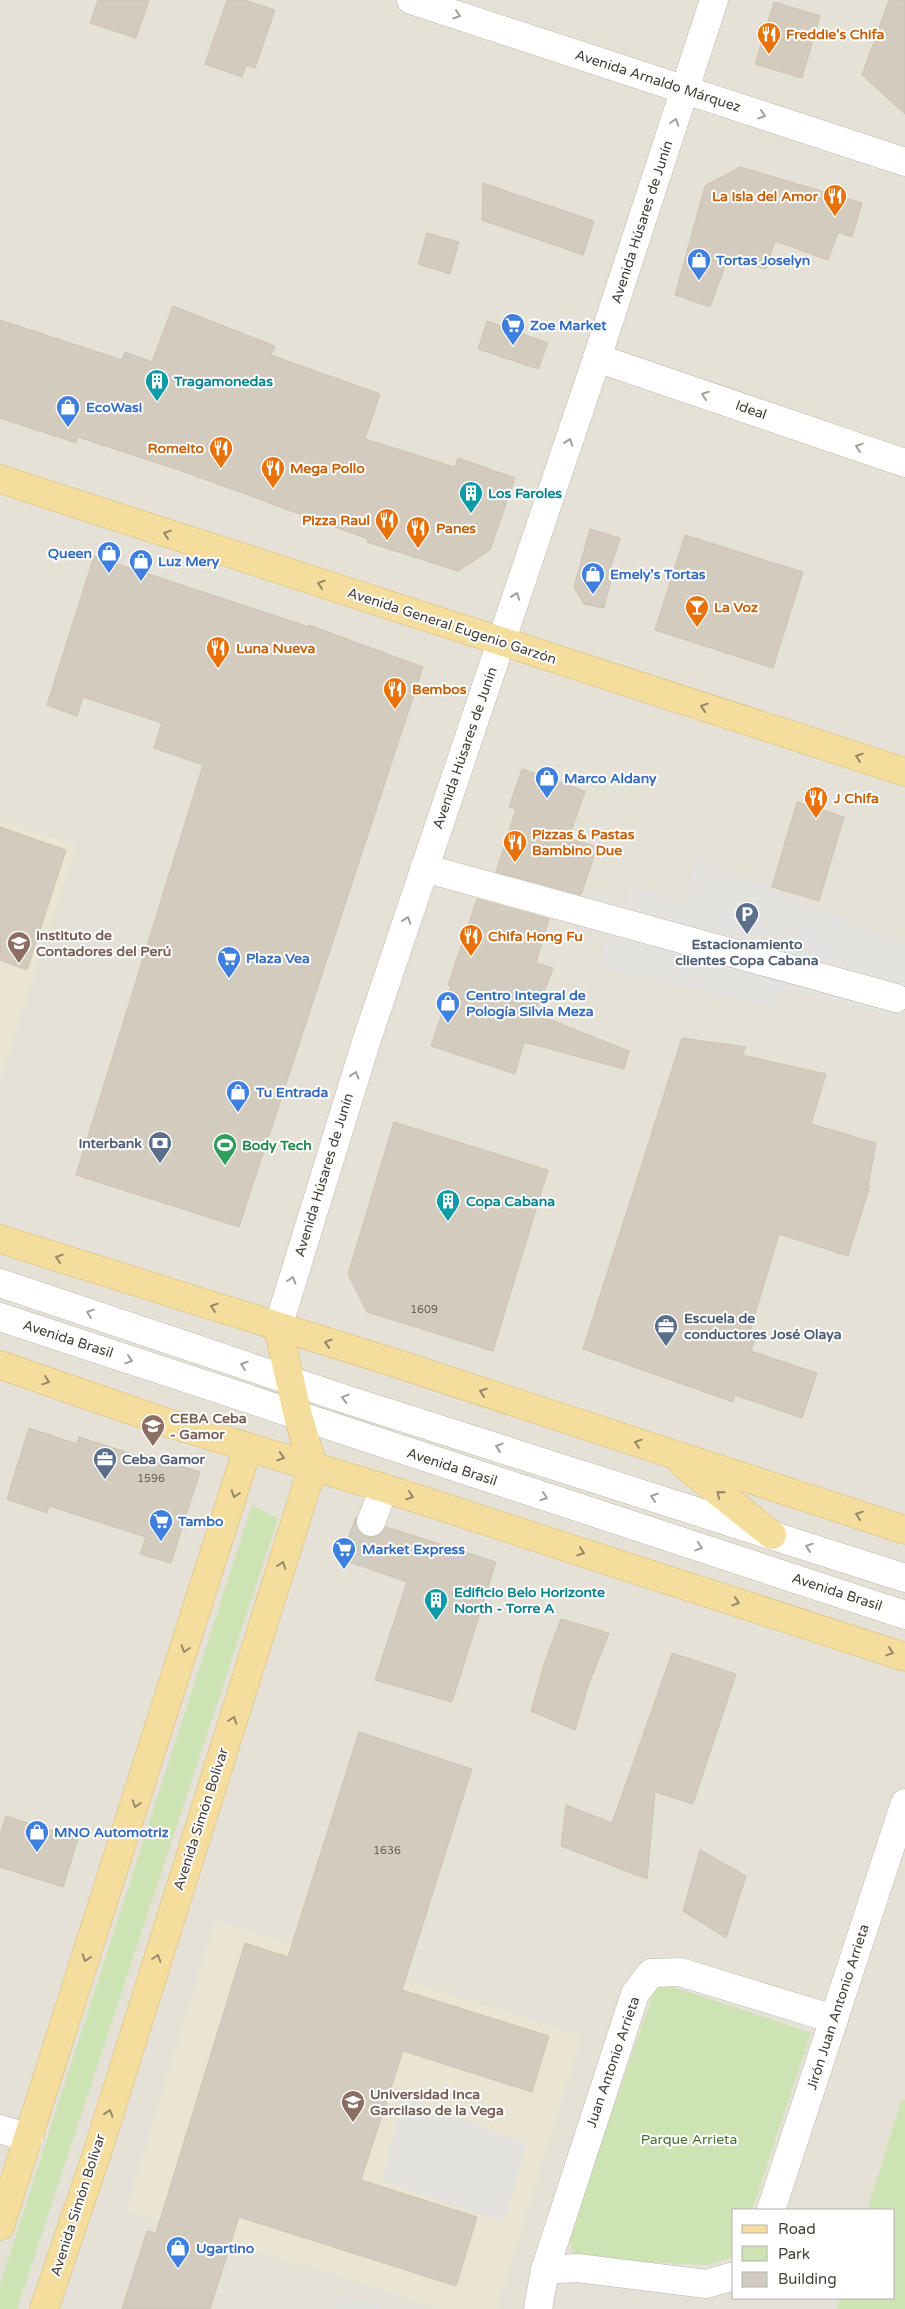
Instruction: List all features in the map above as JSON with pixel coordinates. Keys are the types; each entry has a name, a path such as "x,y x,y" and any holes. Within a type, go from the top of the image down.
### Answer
{"main road":[{"name":"Avenida General Eugenio Garzón","path":"0,479 905,772"},
{"path":"0,1239 668,1452 905,1530"},
{"path":"278,1327 298,1416 313,1466"},
{"path":"0,1365 168,1423 384,1488 905,1657"},
{"path":"0,2226 248,1447"},
{"path":"668,1452 772,1535"},
{"name":"Avenida Simón Bolivar","path":"44,2309 96,2153 313,1466"}],"street":[{"name":"Avenida Arnaldo Márquez","path":"411,0 905,162"},
{"name":"Avenida Húsares de Junín","path":"278,1327 366,1039 597,358 714,0"},
{"name":"Ideal","path":"597,358 905,463"},
{"path":"424,868 896,998"},
{"path":"0,1283 290,1380 905,1578"},
{"name":"Avenida Brasil","path":"0,1317 905,1614"},
{"path":"371,1522 384,1488"},
{"name":"Jirón Juan Antonio Arrieta","path":"771,2209 905,1803"},
{"name":"Juan Antonio Arrieta","path":"538,2309 545,2270 635,1994 651,1973 680,1972 834,2019"},
{"path":"0,2130 29,2138"},
{"path":"545,2270 577,2268 706,2284 732,2277"}],"shaded area":[{"path":"0,0 905,0 905,2309 0,2309"},
{"name":"Instituto de Contadores del Perú","path":"0,820 76,845 0,1082"},
{"name":"Estacionamiento clientes Copa Cabana","path":"696,858 905,944 905,1002 900,1019 785,989 772,1007 597,967 613,927 583,912 588,890 625,907 631,883 684,907"},
{"name":"Universidad Inca Garcilaso de la Vega","path":"215,1920 582,2036 497,2309 442,2309 126,2209"},
{"path":"404,2097 527,2144 503,2222 382,2181"},
{"path":"340,2294 385,2309 335,2309"}],"green space":[{"path":"252,1505 278,1519 17,2309 0,2309 0,2284"},
{"name":"Parque Arrieta","path":"656,1985 668,1985 811,2033 752,2209 732,2209 732,2255 728,2259 707,2265 582,2259 572,2252 569,2236"},
{"path":"902,2099 905,2100 905,2309 837,2309 840,2299 895,2299 895,2209 867,2209"}],"building":[{"path":"98,0 149,0 136,38 90,23"},
{"path":"227,0 245,0 275,10 255,68 246,65 242,77 205,64"},
{"path":"889,0 905,0 905,114 862,75"},
{"path":"774,2 820,16 802,78 755,64"},
{"path":"740,167 862,203 852,237 838,232 828,260 775,241 766,269 728,258 710,307 675,295 705,186"},
{"path":"483,183 594,221 583,255 482,220"},
{"path":"427,233 459,242 450,274 418,264"},
{"path":"173,306 275,346 271,355 380,394 365,439 455,467 458,458 515,478 490,550 458,571 367,542 368,539 182,471 78,437 76,443 0,418 0,320 122,360 125,352 152,362"},
{"name":"Zoe Market","path":"487,321 548,343 538,369 478,349"},
{"path":"590,529 620,538 607,579 611,580 604,608 584,604 574,587"},
{"path":"685,535 803,572 773,668 655,630"},
{"name":"Plaza Vea","path":"94,556 309,627 309,625 423,667 239,1227 76,1175 203,765 154,748 162,723 83,697 77,716 47,705"},
{"path":"522,769 585,791 569,838 597,847 581,895 496,872 516,809 509,807"},
{"path":"797,802 844,817 819,901 772,887"},
{"name":"Instituto de Contadores del Perú","path":"0,827 66,850 27,970 0,960"},
{"path":"477,899 549,919 536,963 553,968 536,1014 629,1051 624,1069 524,1042 515,1074 431,1046 451,986 448,985"},
{"path":"682,1038 746,1047 742,1055 826,1074 811,1124 876,1143 868,1186 870,1186 848,1256 779,1234 750,1331 757,1334 751,1351 817,1373 802,1418 735,1395 733,1402 583,1349"},
{"name":"Copa Cabana","path":"394,1122 548,1170 493,1351 367,1312 348,1274"},
{"path":"29,1428 77,1444 79,1437 145,1458 146,1455 200,1472 171,1563 140,1554 146,1537 49,1506 47,1513 7,1499"},
{"name":"Edificio Belo Horizonte North - Torre A","path":"356,1517 356,1525 359,1531 366,1537 374,1537 380,1534 386,1527 496,1562 452,1702 375,1680 407,1582 341,1559"},
{"path":"561,1619 609,1633 588,1686 575,1730 531,1711 545,1661"},
{"path":"672,1653 736,1674 693,1804 655,1792 647,1879 561,1846 566,1805 612,1823"},
{"path":"359,1732 472,1769 402,1990 549,2036 532,2092 403,2051 361,2180 477,2217 456,2286 239,2217 210,2309 122,2309 147,2231 156,2233 245,1943 288,1957"},
{"name":"MNO Automotriz","path":"6,1816 78,1839 63,1887 0,1867 0,1835"},
{"path":"700,1850 746,1876 726,1938 683,1911"}],"tunnel":[{"path":"354,1563 371,1522"}],"place":[{"name":"Freddie's Chifa","path":"769,55"},
{"name":"La Isla del Amor","path":"835,217"},
{"name":"Tortas Joselyn","path":"699,281"},
{"name":"Zoe Market","path":"513,346"},
{"name":"Tragamonedas","path":"157,402"},
{"name":"EcoWasi","path":"68,428"},
{"name":"Romeito","path":"221,469"},
{"name":"Mega Pollo","path":"273,489"},
{"name":"Los Faroles","path":"471,514"},
{"name":"Pizza Raul","path":"387,541"},
{"name":"Panes","path":"418,549"},
{"name":"Queen","path":"109,574"},
{"name":"Luz Mery","path":"141,582"},
{"name":"Emely's Tortas","path":"593,595"},
{"name":"La Voz","path":"697,628"},
{"name":"Luna Nueva","path":"218,669"},
{"name":"Bembos","path":"395,710"},
{"name":"Marco Aldany","path":"547,799"},
{"name":"J Chifa","path":"816,819"},
{"name":"Pizzas & Pastas Bambino Due","path":"515,863"},
{"name":"Estacionamiento clientes Copa Cabana","path":"747,935"},
{"name":"Chifa Hong Fu","path":"471,957"},
{"name":"Instituto de Contadores del Perú","path":"19,964"},
{"name":"Plaza Vea","path":"229,979"},
{"name":"Centro Integral de Pología Silvia Meza","path":"448,1024"},
{"name":"Tu Entrada","path":"238,1113"},
{"name":"Interbank","path":"160,1164"},
{"name":"Body Tech","path":"225,1166"},
{"name":"Copa Cabana","path":"448,1222"},
{"name":"Escuela de conductores José Olaya","path":"666,1347"},
{"name":"CEBA Ceba - Gamor","path":"153,1447"},
{"name":"Ceba Gamor","path":"105,1480"},
{"name":"Tambo","path":"161,1542"},
{"name":"Market Express","path":"344,1570"},
{"name":"Edificio Belo Horizonte North - Torre A","path":"436,1621"},
{"name":"MNO Automotriz","path":"37,1853"},
{"name":"Universidad Inca Garcilaso de la Vega","path":"353,2123"},
{"name":"Ugartino","path":"178,2269"}]}
